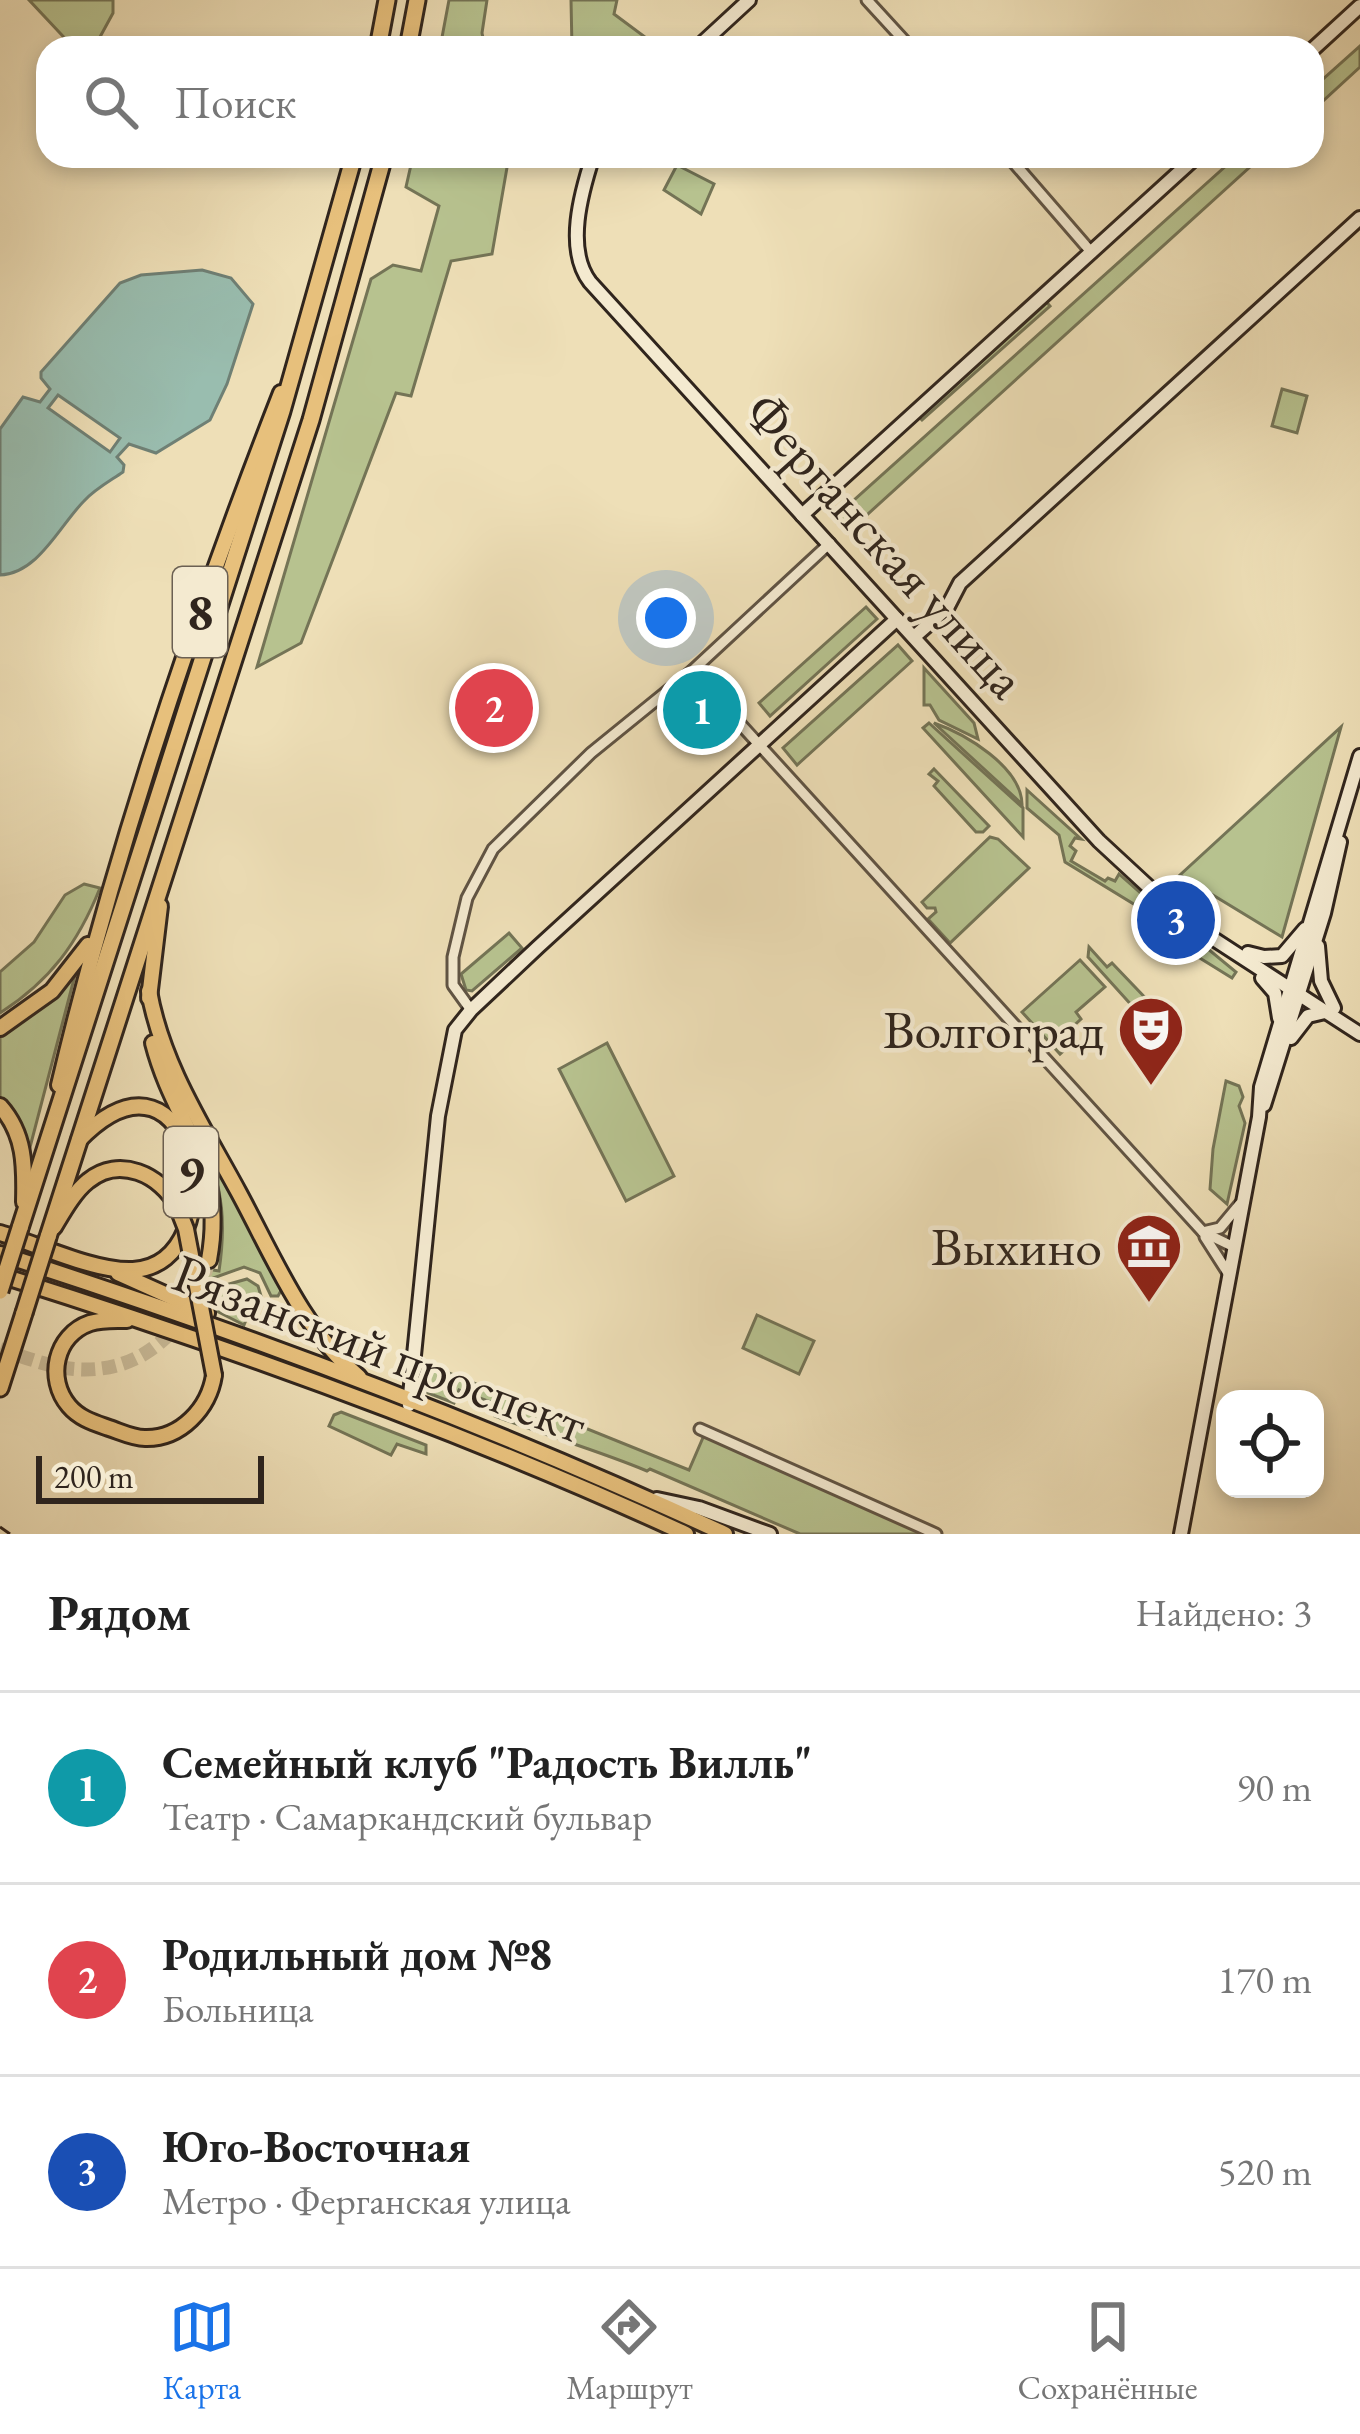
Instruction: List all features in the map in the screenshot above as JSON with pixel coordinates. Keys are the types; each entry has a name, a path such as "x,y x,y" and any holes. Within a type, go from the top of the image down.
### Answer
{"highway":[{"path":"380,36 387,0"},
{"path":"410,36 417,0"},
{"path":"0,1291 311,316 351,168"},
{"path":"0,1388 316,401 381,168"}],"main road":[{"name":"8","path":"0,1028 32,1007 72,970 87,948 212,574 311,316"},
{"path":"168,861 149,992 150,1025 156,1056 212,1187 214,1233 209,1260"},
{"path":"41,1160 102,913"},
{"path":"149,992 165,1053 295,1297 328,1347 368,1384"},
{"path":"0,1106 14,1125 23,1153 20,1228"},
{"name":"9","path":"79,1140 110,1111 146,1106 176,1125 190,1160 191,1209 177,1249 161,1262 138,1270 98,1264"},
{"path":"48,1237 73,1198 102,1173 117,1169 148,1175 170,1193 185,1229 214,1375 208,1397 195,1416 157,1437 136,1436 76,1413 60,1392 56,1375 57,1357 65,1342 77,1329 93,1322 149,1323"},
{"path":"0,1233 98,1264 180,1300 242,1335"},
{"name":"Рязанский проспект","path":"0,1254 242,1335 368,1384 408,1410 686,1534"},
{"name":"Рязанский проспект","path":"0,1275 408,1410 641,1496 725,1534"}],"street":[{"path":"710,36 749,0"},
{"path":"867,0 900,36"},
{"path":"1324,39 1360,6"},
{"name":"Ферганская улица","path":"590,168 577,257 590,282 1073,814 1144,880 1246,956 1360,1029"},
{"path":"1018,168 1092,253"},
{"path":"802,514 1184,168"},
{"path":"914,637 947,608 960,584 1360,218"},
{"path":"471,1010 453,985 453,957 467,898 481,867 507,833 830,543"},
{"path":"408,1410 438,1117 452,1038 471,1010 897,619"},
{"path":"692,671 1203,1232 1228,1274"},
{"path":"1259,1117 1282,1051 1360,756"},
{"path":"1246,956 1282,956 1312,930"},
{"path":"1282,1051 1304,1019 1330,1010 1312,930"},
{"path":"1246,956 1271,986 1280,1020"},
{"path":"1180,1534 1264,1074 1280,1020 1296,987"},
{"path":"1203,1232 1220,1228 1243,1200"},
{"path":"1203,1232 1234,1247"},
{"path":"700,1429 936,1534"},
{"path":"641,1496 699,1508 770,1534"},
{"path":"627,1507 665,1534"}],"green space":[{"path":"29,0 113,0 113,13 101,36 63,36"},
{"path":"449,0 487,0 483,36 442,36"},
{"path":"571,0 617,0 614,14 644,36 572,36"},
{"path":"1360,46 1360,67 1324,100 1324,78"},
{"path":"410,168 507,168 492,254 451,261 411,396 396,393 301,643 257,667 371,279 393,265 421,271 439,206 406,187"},
{"path":"675,168 714,184 701,214 664,190"},
{"path":"1224,168 1249,168 847,533 834,518"},
{"path":"1043,298 1050,306 922,420 919,417"},
{"path":"1282,389 1307,396 1297,433 1272,426"},
{"path":"866,607 877,619 770,716 759,703"},
{"path":"898,645 912,661 797,765 783,748"},
{"path":"924,668 974,723 978,739 939,720 930,705 924,705"},
{"path":"929,723 1023,808 1023,837 923,728"},
{"path":"934,723 976,744 1002,765 1019,790 1022,804"},
{"path":"1341,727 1282,937 1180,875"},
{"path":"934,769 989,826 983,832 976,832 934,786 938,781 929,774"},
{"path":"1027,790 1081,839 1075,838 1070,846 1076,851 1071,861 1105,881 1115,881 1119,874 1145,897 1137,906 1065,862 1059,835 1027,808"},
{"path":"990,837 1029,868 950,943 928,919 935,908 922,902"},
{"path":"84,884 100,888 72,943 34,988 0,1013 0,972 34,942 65,895"},
{"path":"1151,902 1236,972 1232,978 1174,942 1144,910"},
{"path":"509,933 522,948 472,991 466,990 461,974"},
{"path":"1089,947 1107,967 1112,963 1155,1008 1144,1019 1088,957"},
{"path":"1080,960 1105,987 1076,1012 1081,1019 1067,1032 1074,1041 1060,1054 1022,1012"},
{"path":"75,975 28,1155 0,1102 0,1035"},
{"path":"607,1043 674,1176 626,1201 559,1069"},
{"path":"1226,1081 1239,1086 1245,1123 1227,1204 1210,1189"},
{"path":"205,1145 283,1287 278,1296 271,1296 260,1273 244,1267 205,1281 201,1268 219,1271 222,1222 216,1176"},
{"path":"247,1279 258,1286 261,1296 244,1325 187,1296"},
{"path":"757,1315 814,1341 799,1374 743,1348"},
{"path":"424,1363 689,1470 705,1433 933,1534 800,1534 650,1469 495,1416 498,1405 459,1390 454,1403 428,1393 421,1384"},
{"path":"341,1412 426,1445 426,1454 397,1444 391,1455 329,1426"}],"shaded area":[{"path":"202,270 231,278 253,304 227,384 210,420 156,453 129,444 117,457 123,472 88,497 37,557 14,573 0,575 0,429 23,397 40,402 50,389 41,372 120,283 141,275","holes":["58,395 120,438 110,452 48,408"]}],"tunnel":[{"path":"0,1349 74,1369 123,1364 162,1341 178,1324 209,1260"}],"railway":[{"path":"0,1527 10,1534"}],"place":[{"name":"Родильный дом №8","path":"494,708"},
{"name":"Семейный клуб \"Радость Вилль\"","path":"702,710"},
{"name":"Юго-Восточная","path":"1176,920"},
{"name":"Волгоград","path":"1151,1088"},
{"name":"Выхино","path":"1149,1305"}]}
